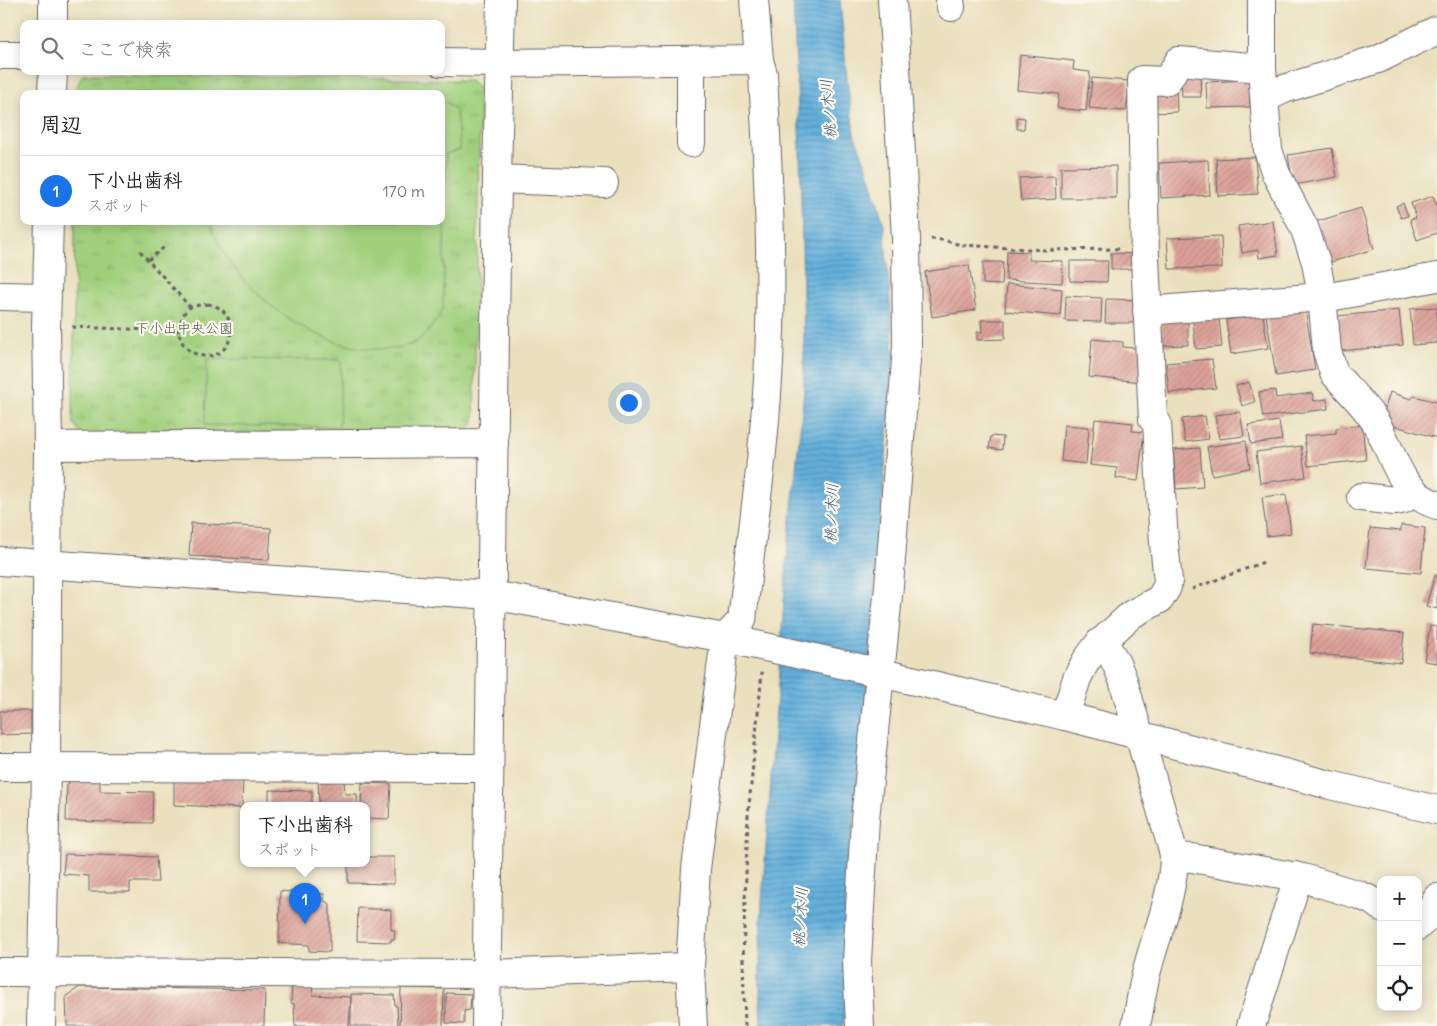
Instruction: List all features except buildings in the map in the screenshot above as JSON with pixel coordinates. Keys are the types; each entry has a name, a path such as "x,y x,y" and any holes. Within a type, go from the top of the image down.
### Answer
{"street":[{"path":"53,0 53,20"},
{"path":"486,1026 496,179 500,0"},
{"path":"693,1026 690,966 696,869 725,638 742,620 769,362 771,288 769,180 763,74 754,0"},
{"path":"860,1026 856,961 865,819 907,346 906,238 892,0"},
{"path":"1262,0 1262,68 1268,150 1276,174 1304,227 1316,262 1322,296 1327,351 1334,373 1375,421 1405,482 1422,499 1437,505"},
{"path":"1265,98 1284,89 1378,59 1437,30"},
{"path":"0,55 20,55"},
{"path":"445,62 760,60"},
{"path":"690,61 691,143"},
{"path":"1065,716 1077,678 1086,661 1100,642 1132,614 1155,602 1164,593 1168,581 1164,543 1158,423 1153,419 1147,311 1144,248 1142,80 1167,81 1179,61 1262,68"},
{"path":"52,90 53,75"},
{"path":"496,179 604,183"},
{"path":"41,1026 46,768 48,446 46,296 49,225"},
{"path":"1147,311 1335,296 1437,277"},
{"path":"0,296 46,296"},
{"path":"48,446 494,443"},
{"path":"1362,497 1395,501 1404,499 1414,491"},
{"path":"0,561 492,595 725,638 879,672 1065,716 1330,785 1437,810"},
{"path":"1100,642 1116,662 1174,857 1164,915 1147,970 1136,1026"},
{"path":"0,767 488,768"},
{"path":"1174,857 1192,858 1295,876 1359,895 1377,905"},
{"path":"1251,1026 1295,887 1295,876"},
{"path":"1422,922 1437,898"},
{"path":"0,972 486,974 690,966"}],"path":[{"path":"906,238 1045,250 1144,248"},
{"path":"148,260 167,245"},
{"path":"140,251 190,308"},
{"path":"208,304 222,310 230,322 232,335 226,347 216,354 203,357 191,352 182,343 178,331 182,316 190,308 208,304"},
{"path":"46,326 178,331"},
{"path":"1164,593 1172,596 1177,595 1264,562"}],"green space":[{"name":"下小出中央公園","path":"82,75 470,80 480,89 474,423 467,431 82,436 73,422 75,225 445,225 445,90 77,90"},
{"path":"445,101 456,111 460,150 446,154 445,206"},
{"path":"212,225 445,225 443,309 425,334 409,345 384,349 358,347 331,340 304,327 278,311 255,291 235,269 220,245"},
{"path":"207,359 341,360 339,427 205,425"}],"water":[{"name":"桃ノ木川","path":"793,0 840,0 854,134 870,176 884,225 894,353 871,647 845,909 845,1019 842,1026 761,1026 762,901 788,548 804,391 800,151"}],"place":[{"name":"下小出歯科","path":"305,924"}]}
